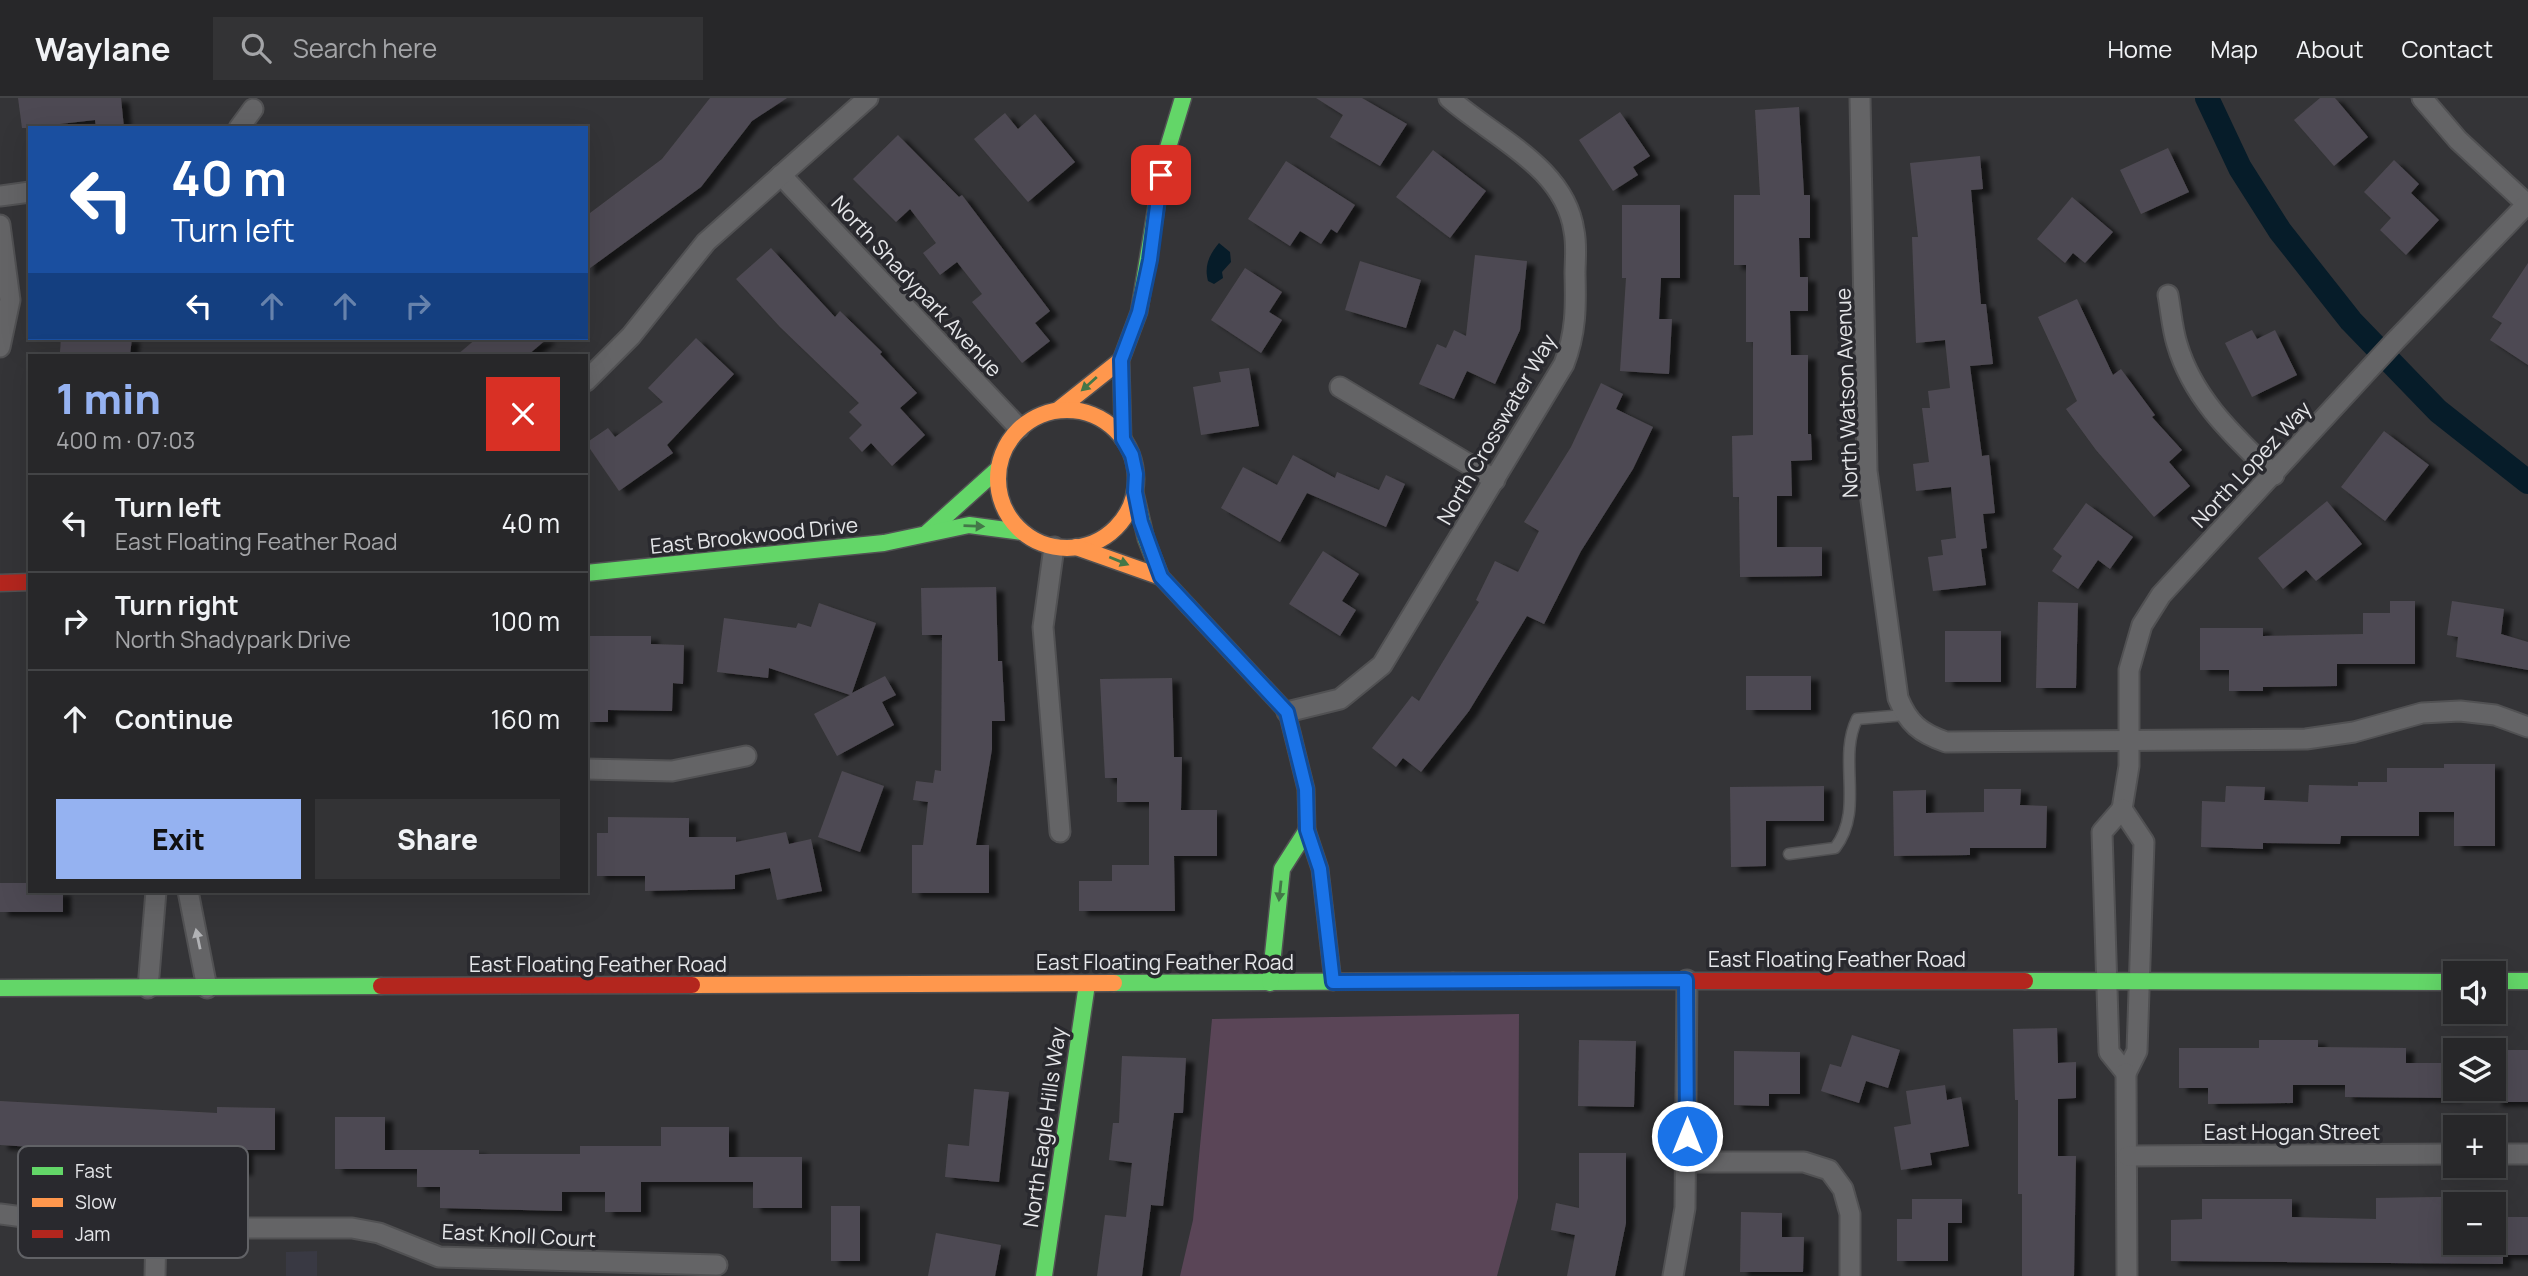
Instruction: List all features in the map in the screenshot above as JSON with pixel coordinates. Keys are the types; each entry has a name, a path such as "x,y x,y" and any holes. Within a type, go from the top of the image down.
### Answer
{"street":[{"path":"588,379 631,336 706,242 868,98"},
{"path":"1123,439 1121,360 1139,312 1150,260 1164,161 1183,98"},
{"name":"North Crosswater Way","path":"1287,712 1340,699 1382,665 1564,364 1573,339 1576,313 1574,231 1567,205 1553,183 1534,164 1449,98"},
{"name":"North Watson Avenue","path":"1860,98 1867,471 1898,698 1908,719"},
{"path":"2422,98 2458,140 2528,204"},
{"path":"240,126 253,109"},
{"name":"North Shadypark Avenue","path":"781,175 1019,428"},
{"path":"0,197 28,191"},
{"name":"North Lopez Way","path":"2122,809 2128,741 2129,670 2142,625 2161,595 2395,341 2528,204"},
{"path":"0,225 10,300 0,347"},
{"path":"2168,295 2177,343 2196,388 2223,426 2274,475"},
{"path":"1058,410 1121,360"},
{"path":"1340,387 1495,480"},
{"path":"1135,492 1127,513 1114,530 1096,542 1076,547 1054,547 1022,532 1007,514 999,492 998,469 1005,447 1019,428 1037,416 1058,410 1077,410 1095,415 1111,425 1123,439 1132,455 1136,474 1135,492 1143,531 1161,577 1287,712 1306,789 1307,830 1320,869 1333,982"},
{"name":"East Brookwood Drive","path":"926,533 998,469"},
{"name":"East Brookwood Drive","path":"588,573 884,543 969,525 1022,532"},
{"path":"1054,547 1043,627 1060,832"},
{"path":"1076,547 1161,577"},
{"path":"0,583 28,582"},
{"path":"1908,719 1926,735 1946,742 2306,739 2354,732 2422,713 2460,711 2495,715 2528,727"},
{"path":"588,769 672,771 746,756"},
{"path":"2126,1073 2109,1052 2102,832 2122,809 2144,842 2137,1051 2126,1073 2127,1276"},
{"path":"1270,983 1282,869 1307,830"},
{"path":"148,988 156,893"},
{"path":"188,893 207,988"},
{"path":"1672,1276 1685,1208 1686,980"},
{"name":"East Floating Feather Road","path":"0,988 1686,980 2443,982"},
{"path":"2506,981 2528,981"},
{"name":"North Eagle Hills Way","path":"1044,1276 1087,984"},
{"name":"East Hogan Street","path":"2128,1156 2443,1154"},
{"path":"2506,1154 2528,1154"},
{"path":"1687,1162 1804,1162 1829,1170 1843,1189 1850,1214 1850,1276"},
{"name":"East Knoll Court","path":"0,1214 18,1216"},
{"name":"East Knoll Court","path":"248,1228 352,1228 379,1233 439,1257 717,1265"},
{"path":"155,1258 155,1276"}],"lane":[{"path":"1788,854 1835,848 1843,838 1851,813 1848,737 1857,719 1908,719"}],"shaded area":[{"path":"1519,1014 1518,1198 1497,1276 1180,1276 1193,1220 1212,1019"},
{"path":"317,1251 317,1276 286,1276 286,1252"}],"water":[{"path":"1219,243 1230,252 1231,262 1222,272 1223,278 1214,284 1208,281 1207,266"}],"building":[{"path":"18,98 121,98 124,126 96,126 95,120 22,128"},
{"path":"710,98 787,98 752,121 701,187 588,270 588,214 662,159"},
{"path":"1316,98 1362,98 1407,124 1380,166 1330,137 1343,115"},
{"path":"2320,98 2335,98 2368,137 2334,166 2294,120"},
{"path":"1799,107 1804,195 1810,195 1810,238 1799,238 1800,277 1808,277 1808,311 1790,311 1791,355 1808,355 1808,434 1811,434 1812,460 1791,461 1792,496 1777,496 1777,547 1822,547 1822,576 1740,577 1739,497 1733,497 1732,436 1753,435 1753,342 1746,342 1746,265 1734,265 1734,195 1760,195 1755,110"},
{"path":"1620,112 1650,156 1633,167 1638,175 1613,191 1579,140"},
{"path":"1005,113 1018,129 1035,114 1075,162 1028,202 974,139"},
{"path":"898,135 959,197 962,195 1050,311 1035,323 1050,341 1022,363 972,302 982,294 957,262 940,275 923,253 936,243 910,209 896,222 853,179"},
{"path":"2168,148 2189,192 2141,214 2120,170"},
{"path":"1433,150 1486,191 1450,238 1396,197"},
{"path":"1980,156 1983,189 1971,190 1981,304 1986,304 1993,364 1970,366 1982,456 1989,455 1995,513 1983,514 1987,548 1981,549 1986,585 1933,591 1928,557 1943,555 1941,540 1956,538 1951,487 1916,491 1913,464 1929,462 1922,408 1930,408 1928,391 1950,388 1945,340 1916,343 1912,237 1918,237 1910,163"},
{"path":"2394,160 2419,184 2411,193 2439,220 2406,255 2380,230 2391,218 2364,192"},
{"path":"1286,161 1355,205 1337,233 1331,229 1321,244 1300,231 1290,246 1248,219"},
{"path":"2072,197 2113,232 2085,263 2073,253 2065,263 2037,239"},
{"path":"1622,205 1680,205 1680,278 1661,278 1659,319 1672,319 1669,374 1620,371 1626,278 1622,278"},
{"path":"771,248 835,317 840,311 882,352 880,354 917,393 900,408 925,435 892,466 871,443 862,452 849,438 862,425 849,412 859,403 780,327 736,279"},
{"path":"1475,255 1527,261 1520,330 1495,384 1467,371 1454,399 1419,384 1437,344 1446,348 1454,330 1466,336"},
{"path":"1360,261 1421,280 1406,328 1345,310"},
{"path":"2528,263 2528,365 2490,340 2502,323 2492,317"},
{"path":"1245,268 1282,292 1269,312 1282,320 1261,353 1211,320"},
{"path":"2077,299 2113,375 2121,369 2155,415 2152,417 2182,450 2169,462 2190,486 2154,517 2096,450 2066,409 2077,401 2038,317"},
{"path":"2252,330 2257,339 2275,330 2297,375 2252,397 2225,343"},
{"path":"696,338 734,374 667,445 673,453 619,491 588,446 588,442 608,428 615,437 663,402 648,388"},
{"path":"61,340 132,340 130,354 60,352"},
{"path":"475,340 546,340 529,354 458,354"},
{"path":"1249,368 1259,426 1201,435 1193,387 1221,382 1219,372"},
{"path":"1601,383 1623,394 1616,409 1653,427 1633,469 1581,551 1544,624 1527,616 1469,711 1421,772 1403,758 1396,767 1372,748 1412,696 1419,701 1479,602 1476,600 1495,561 1518,572 1539,531 1524,522 1571,447"},
{"path":"2384,431 2429,465 2385,521 2341,487"},
{"path":"1293,455 1335,478 1337,472 1379,490 1386,475 1405,484 1386,527 1307,493 1280,542 1221,508 1243,467 1277,485"},
{"path":"2327,501 2362,544 2316,581 2306,570 2283,589 2258,558"},
{"path":"2086,503 2133,537 2110,569 2098,560 2078,589 2052,571 2062,556 2053,549"},
{"path":"1323,551 1359,574 1342,601 1356,610 1340,636 1289,604"},
{"path":"996,587 998,661 1002,661 1005,721 992,721 992,749 976,845 989,845 989,893 912,893 912,845 923,845 928,802 913,800 916,781 933,783 935,770 941,771 942,635 922,635 921,588"},
{"path":"2390,601 2415,601 2415,664 2337,664 2337,686 2263,687 2263,691 2229,691 2229,670 2200,670 2200,628 2263,628 2263,636 2363,634 2363,613 2390,613"},
{"path":"2452,601 2504,609 2501,634 2528,642 2528,670 2456,657 2458,637 2447,635"},
{"path":"2038,602 2078,603 2076,688 2036,688"},
{"path":"819,603 876,623 852,693 885,676 896,695 882,702 894,725 837,756 814,714 850,695 769,668 768,678 717,672 724,618 796,628 798,623 811,627"},
{"path":"1945,631 2001,631 2001,682 1945,682"},
{"path":"588,636 651,636 651,644 684,645 683,684 673,683 672,711 608,710 608,722 588,722"},
{"path":"1746,676 1811,676 1811,710 1746,710"},
{"path":"1172,678 1174,757 1182,757 1181,810 1217,810 1217,856 1174,856 1175,911 1079,911 1079,881 1112,881 1112,865 1149,865 1149,802 1117,802 1117,778 1105,778 1100,679"},
{"path":"2444,764 2495,764 2495,846 2454,846 2454,812 2419,812 2419,836 2341,836 2340,844 2263,843 2263,849 2201,847 2202,801 2225,802 2226,786 2265,787 2264,800 2308,802 2309,785 2358,786 2358,782 2387,782 2387,768 2444,768"},
{"path":"842,771 884,786 860,852 818,837"},
{"path":"1824,786 1824,821 1766,821 1766,866 1731,867 1730,787"},
{"path":"1984,789 2021,789 2020,805 2047,806 2046,848 1970,848 1970,855 1894,856 1893,791 1926,790 1926,813 1984,812"},
{"path":"608,817 689,818 689,837 736,837 736,842 786,832 789,844 811,839 822,891 777,900 770,868 735,875 735,889 645,891 645,876 597,876 597,833 608,833"},
{"path":"0,883 28,883 28,893 63,893 63,912 0,912"},
{"path":"2057,1028 2058,1063 2076,1062 2076,1098 2058,1099 2058,1156 2076,1156 2074,1276 2022,1276 2022,1194 2018,1194 2018,1100 2015,1100 2013,1029"},
{"path":"1852,1035 1900,1050 1888,1088 1866,1081 1859,1103 1821,1091 1830,1064 1841,1067"},
{"path":"1579,1040 1636,1041 1634,1107 1578,1106"},
{"path":"2259,1040 2318,1040 2318,1047 2406,1048 2406,1063 2443,1063 2443,1098 2345,1097 2345,1085 2293,1085 2293,1103 2208,1104 2208,1088 2179,1088 2179,1048 2259,1048"},
{"path":"2506,1050 2528,1050 2528,1102 2494,1102 2506,1101"},
{"path":"1734,1051 1800,1052 1800,1094 1769,1094 1769,1106 1734,1105"},
{"path":"1122,1056 1186,1058 1183,1113 1174,1113 1163,1206 1151,1205 1142,1276 1097,1276 1105,1215 1126,1217 1132,1163 1109,1160 1113,1123 1119,1123"},
{"path":"1945,1085 1947,1100 1961,1097 1969,1146 1930,1153 1932,1165 1901,1170 1894,1127 1911,1124 1906,1091"},
{"path":"974,1089 1009,1092 999,1182 945,1177 948,1144 969,1146"},
{"path":"0,1101 217,1113 217,1107 275,1108 275,1150 248,1150 248,1146 0,1145"},
{"path":"335,1117 385,1117 385,1150 479,1150 479,1154 580,1154 580,1146 661,1146 661,1127 729,1127 729,1157 802,1157 802,1208 753,1208 753,1182 641,1182 641,1212 605,1212 605,1192 562,1192 562,1211 440,1208 440,1187 417,1187 417,1169 335,1169"},
{"path":"1579,1153 1626,1153 1626,1223 1615,1276 1567,1276 1575,1235 1551,1230 1556,1203 1579,1208"},
{"path":"2443,1197 2443,1255 2503,1255 2503,1264 2171,1261 2171,1220 2202,1219 2202,1199 2292,1199 2292,1217 2376,1219 2376,1198"},
{"path":"1912,1199 1962,1199 1962,1223 1948,1223 1948,1261 1897,1261 1897,1219 1912,1219"},
{"path":"831,1206 860,1206 860,1261 831,1261"},
{"path":"1741,1212 1782,1213 1782,1237 1804,1237 1803,1272 1740,1272"},
{"path":"2506,1217 2528,1217 2528,1255 2506,1255"},
{"path":"936,1233 1001,1245 995,1276 928,1276"}],"waterway":[{"path":"2207,98 2240,168 2280,231 2351,321 2438,411 2528,482"}],"traffic: fast":[{"path":"1123,439 1121,360 1139,312 1164,161 1183,98"},
{"path":"928,532 998,469"},
{"path":"1135,492 1146,539 1161,577 1287,712 1306,789 1307,830 1320,869 1333,982"},
{"path":"588,573 884,543 969,525 1022,532"},
{"path":"1270,983 1282,869 1307,830"},
{"path":"1114,983 1453,981"},
{"path":"2025,981 2443,982"},
{"path":"2506,981 2528,981"},
{"path":"1044,1276 1087,984"},
{"path":"0,988 381,986"}],"traffic: slow":[{"path":"1058,410 1121,360"},
{"path":"1067,410 1093,415 1116,430 1131,453 1136,479 1131,505 1116,528 1093,543 1067,548 1041,543 1018,528 1003,505 998,479 1003,453 1018,430 1041,415 1067,410"},
{"path":"1076,547 1161,577"},
{"path":"692,985 1114,983"}],"traffic: jam":[{"path":"0,583 28,582"},
{"path":"1453,981 2025,981"},
{"path":"381,986 692,985"}],"route":[{"path":"1161,175 1150,260 1139,312 1121,360 1123,439 1132,455 1141,522 1161,577 1287,712 1306,789 1307,830 1320,869 1333,982 1686,980 1687,1136"}]}
